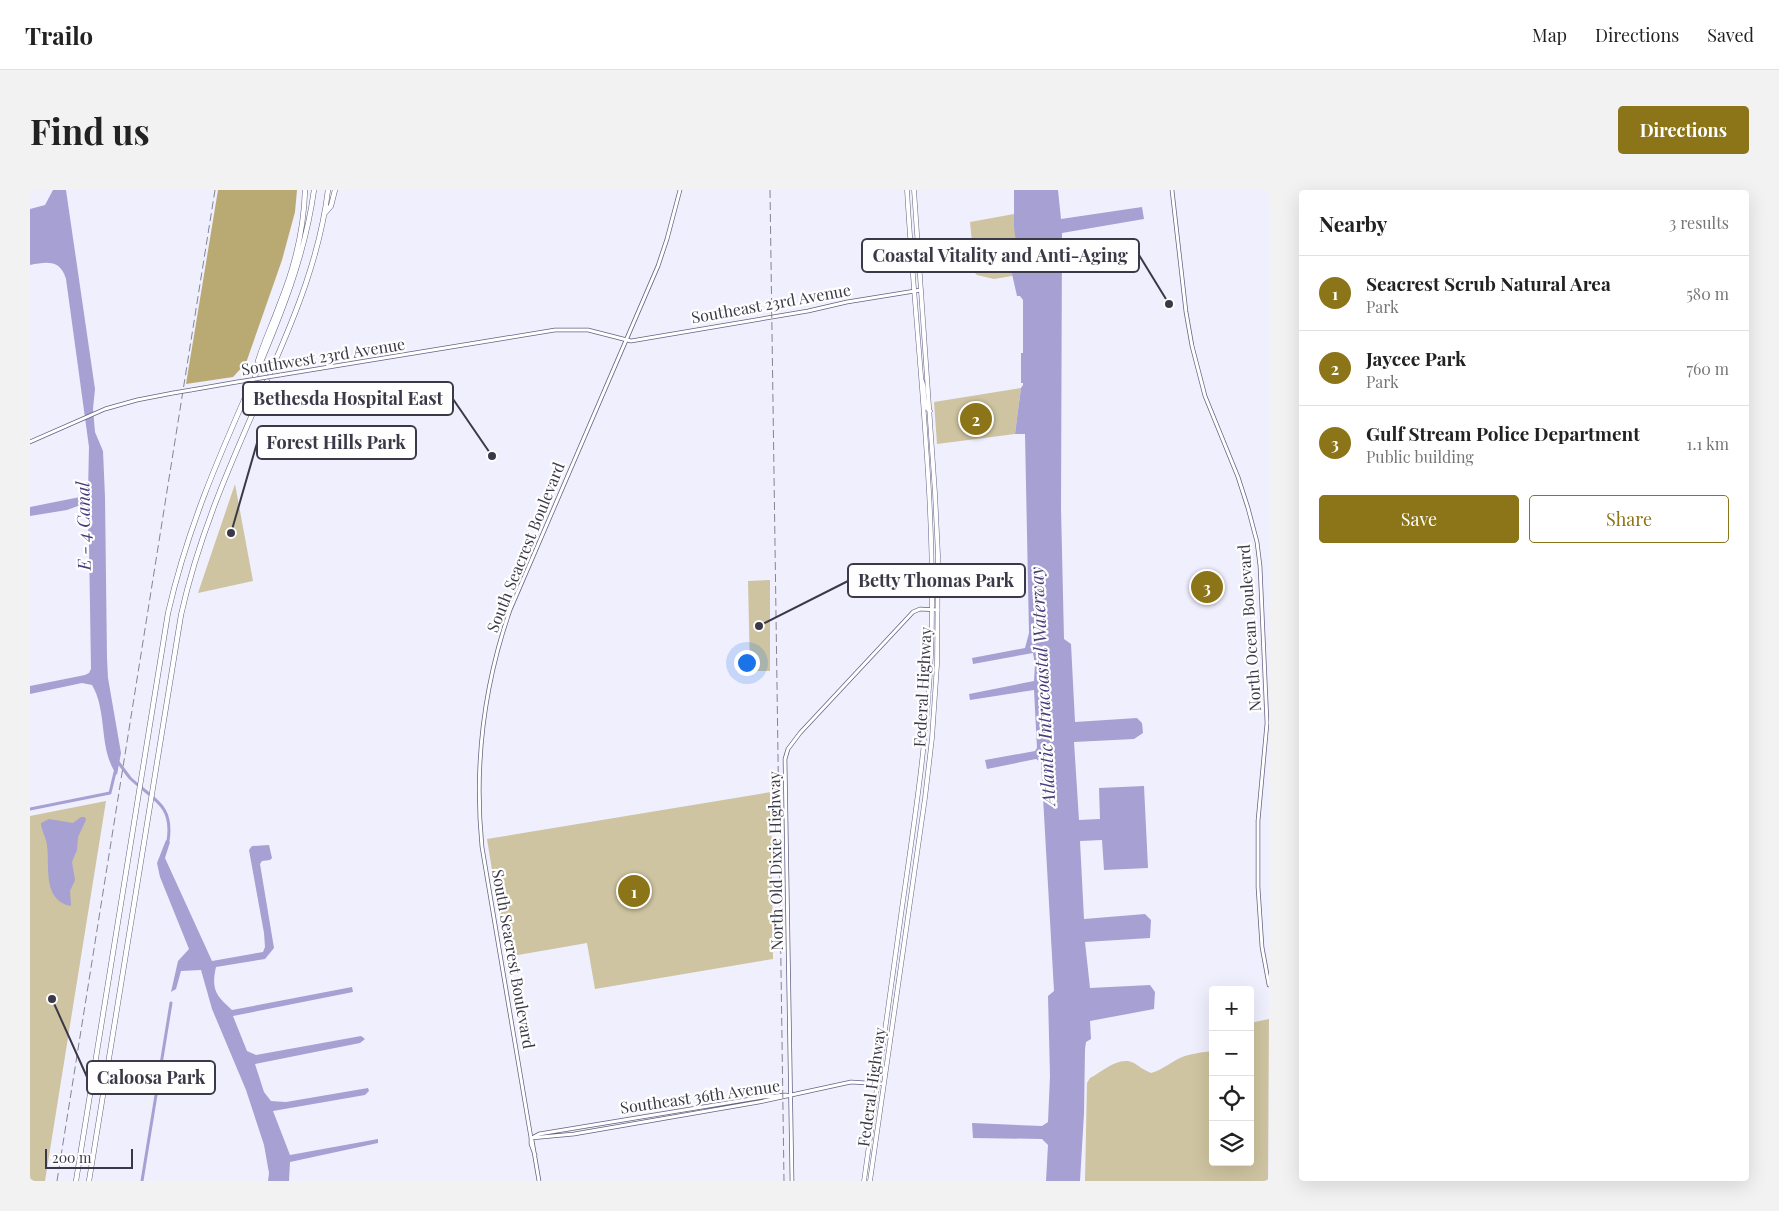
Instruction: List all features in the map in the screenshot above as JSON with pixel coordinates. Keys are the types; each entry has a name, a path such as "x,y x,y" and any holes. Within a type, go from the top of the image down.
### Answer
{"highway":[{"path":"305,190 302,226 294,262 281,302 262,346 255,375 282,314 296,273 307,232 314,190"},
{"path":"270,373 295,316 306,284 324,214 328,190"},
{"path":"324,214 331,206 335,190"},
{"path":"90,1181 177,636 194,564 218,492 266,381"},
{"path":"76,1181 164,629 181,561 205,490 251,384"}],"main road":[{"name":"Federal Highway","path":"867,1181 898,991 928,772 936,684 939,610 937,529 914,190"},
{"name":"Federal Highway","path":"867,1181 865,1172 921,778 930,672 932,610 930,523 907,191"},
{"path":"907,191 914,196"},
{"path":"908,198 913,203 917,231"},
{"path":"917,333 925,342"},
{"path":"920,379 924,386 925,406 930,411"},
{"path":"923,412 928,418 929,437 932,441"},
{"path":"930,672 932,680 936,684"},
{"path":"929,687 935,699"},
{"path":"902,908 906,916 901,951 902,957"},
{"path":"895,957 897,966 894,987 898,991"},
{"path":"890,994 894,997 896,1004"}],"street":[{"name":"South Seacrest Boulevard","path":"538,1181 482,847 479,770 483,716 493,666 510,610 660,260 680,190"},
{"name":"North Ocean Boulevard","path":"1172,190 1186,312 1192,346 1205,396 1251,516 1259,561 1267,724 1258,821 1258,887 1262,947 1269,985"},
{"name":"Southeast 23rd Avenue","path":"626,340 631,341 803,312 848,302 921,290"},
{"name":"Southwest 23rd Avenue","path":"30,442 98,412 137,400 173,393 556,330 588,330 626,340"},
{"name":"North Old Dixie Highway","path":"792,1181 785,759 790,744 913,612 920,609 939,610"},
{"name":"Southeast 36th Avenue","path":"531,1138 574,1134 791,1096 851,1082 884,1084"}],"shaded area":[{"path":"218,190 297,190 295,212 282,260 246,363 233,377 186,384"},
{"path":"1014,214 1018,259 1012,276 994,279 977,275 975,273 970,222"},
{"path":"1021,388 1015,434 937,444 934,402"},
{"path":"235,484 253,581 198,593"},
{"path":"770,580 770,671 750,671 748,581"},
{"path":"771,792 773,959 595,989 587,943 506,957 487,839"},
{"path":"106,801 45,1181 30,1181 30,816"},
{"path":"1269,1019 1268,1181 1085,1181 1087,1083 1090,1078 1122,1061 1134,1063 1151,1073 1184,1057 1209,1051 1209,1166 1254,1166 1254,1022"}],"water":[{"path":"53,190 66,190 95,389 93,409 95,432 103,451 108,678 121,753 117,775 107,754 100,707 92,685 82,683 30,694 30,686 85,675 91,669 87,508 78,506 67,510 30,516 30,507 85,496 88,492 89,447 66,279 60,268 52,263 30,265 30,209 45,205"},
{"name":"Atlantic Intracoastal Waterway","path":"1014,190 1058,190 1061,219 1142,207 1144,219 1062,233 1061,508 1064,639 1071,644 1075,722 1137,718 1142,723 1143,733 1134,739 1074,742 1079,820 1100,819 1099,788 1144,786 1148,868 1104,870 1102,840 1080,841 1084,919 1145,914 1151,920 1150,938 1085,942 1090,988 1150,985 1155,992 1154,1009 1090,1021 1091,1039 1086,1042 1085,1049 1080,1181 1046,1181 1048,1145 1042,1139 973,1138 972,1123 1042,1126 1048,1122 1050,1076 1048,996 1054,991 1041,762 1036,759 987,769 985,760 1035,751 1037,748 1034,690 970,700 969,694 1034,681 1035,664 1033,653 973,664 972,658 1025,648 1029,633 1025,434 1015,434 1023,385 1021,383 1021,353 1023,353 1023,300 1020,296 1017,296 1012,274 1018,259 1014,227"},
{"path":"81,817 85,817 86,820 78,837 77,850 72,862 75,880 70,891 70,906 55,897 51,889 47,845 41,823 49,819 73,823"},
{"path":"166,840 170,842 165,858 212,961 263,952 265,947 264,933 249,850 252,846 269,845 272,858 262,861 260,864 274,948 265,959 216,967 214,981 216,992 232,1010 352,987 353,992 233,1016 247,1051 256,1055 361,1036 365,1039 360,1043 255,1064 264,1092 271,1101 286,1102 368,1088 369,1091 365,1095 273,1111 290,1155 378,1139 378,1143 290,1162 289,1181 268,1181 269,1173 264,1145 246,1090 212,1009 201,970 181,971 176,989 171,992 178,961 189,949 160,877 157,863"}],"waterway":[{"name":"E - 4 Canal","path":"118,762 130,778 153,797 164,810 168,818 168,841"},
{"path":"30,809 110,793 116,768"},
{"path":"142,1181 171,1003"}],"railway":[{"path":"57,1181 215,190"},
{"path":"770,190 784,1181"}],"place":[{"name":"Coastal Vitality and Anti-Aging","path":"1169,304"},
{"name":"Jaycee Park","path":"976,419"},
{"name":"Bethesda Hospital East","path":"492,456"},
{"name":"Forest Hills Park","path":"231,533"},
{"name":"Gulf Stream Police Department","path":"1207,587"},
{"name":"Betty Thomas Park","path":"759,626"},
{"name":"Seacrest Scrub Natural Area","path":"634,891"},
{"name":"Caloosa Park","path":"52,999"}]}
